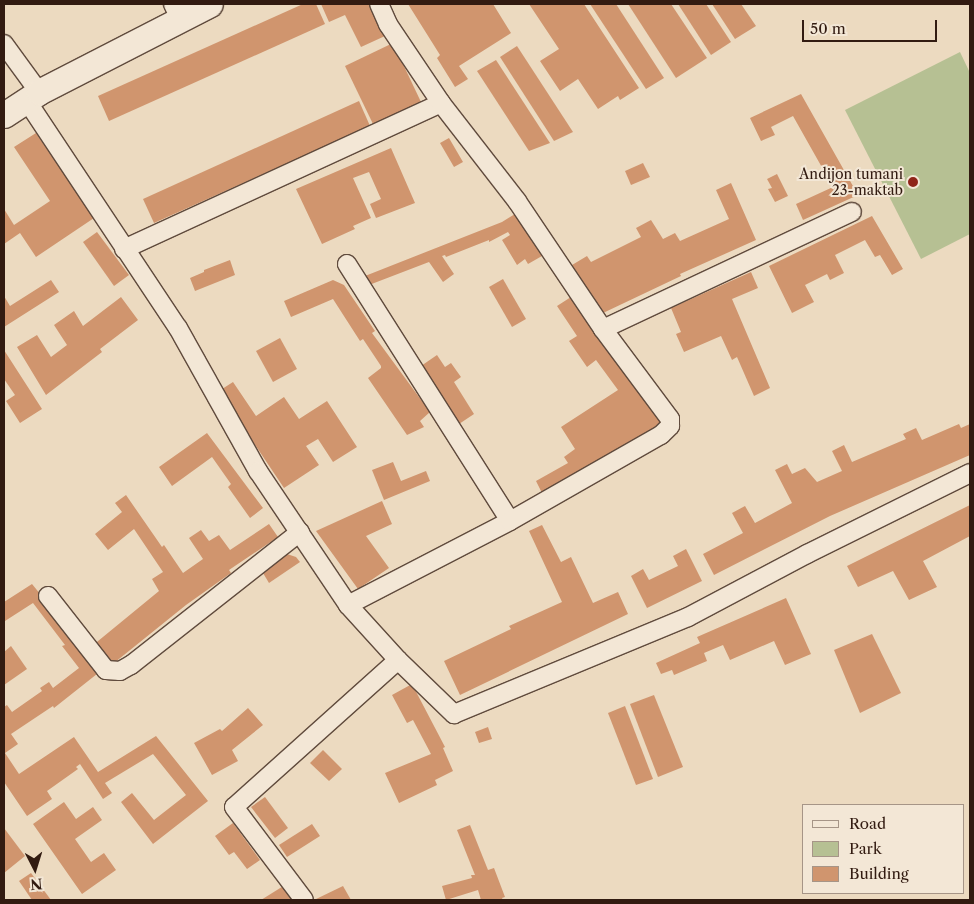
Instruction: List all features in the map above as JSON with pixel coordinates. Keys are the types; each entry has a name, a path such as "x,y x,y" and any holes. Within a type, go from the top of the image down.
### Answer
{"street":[{"path":"4,115 176,12 210,4"},
{"path":"348,605 510,521 661,435 670,426 670,419 603,328 517,201 441,102 388,24 379,4"},
{"path":"4,44 124,248 178,328 258,471 348,605 398,660 454,714 688,617 807,554 970,473"},
{"path":"124,248 441,102"},
{"path":"603,328 852,212"},
{"path":"348,264 510,521"},
{"path":"48,596 106,670 120,671 131,665 300,532"},
{"path":"304,900 234,807 398,660"}],"green space":[{"name":"Andijon tumani 23-maktab","path":"960,52 970,73 970,234 921,259 845,110"}],"building":[{"path":"303,4 316,4 325,24 109,121 98,96"},
{"path":"321,4 369,4 385,36 361,47 345,15 329,22"},
{"path":"408,4 493,4 511,33 459,66 468,79 455,87 437,58 440,55"},
{"path":"529,4 584,4 639,88 620,100 618,96 598,109 578,79 560,91 540,61 559,49"},
{"path":"590,4 616,4 664,78 646,89"},
{"path":"628,4 671,4 707,58 676,78"},
{"path":"678,4 706,4 731,42 711,55"},
{"path":"712,4 741,4 756,26 735,39"},
{"path":"393,43 421,102 373,124 345,66"},
{"path":"517,46 573,132 554,141 500,57"},
{"path":"496,60 550,143 529,151 477,71"},
{"path":"801,94 858,195 803,220 796,204 833,187 793,116 771,127 775,135 761,141 750,118"},
{"path":"359,101 370,126 154,223 143,199"},
{"path":"36,133 94,218 36,257 20,233 4,244 4,209 14,225 50,201 14,147"},
{"path":"449,138 463,162 454,167 440,143"},
{"path":"391,148 415,203 376,218 370,204 381,199 369,172 353,178 371,218 353,226 355,229 322,244 296,189"},
{"path":"643,163 650,177 631,185 625,171"},
{"path":"777,174 788,196 775,202 768,189 772,188 767,179"},
{"path":"731,183 756,240 680,274 681,276 603,313 572,265 587,256 591,262 641,237 636,228 651,220 663,239 675,233 680,241 729,219 716,190"},
{"path":"515,214 542,256 528,264 525,259 517,265 502,240 510,235 508,232 489,242 489,240 446,257 445,255 442,256 454,274 443,282 429,262 369,285 365,276 502,222"},
{"path":"872,216 903,269 892,275 880,255 875,257 865,240 835,255 844,273 830,280 827,274 805,285 814,302 792,313 769,266"},
{"path":"97,232 129,275 114,286 83,242"},
{"path":"230,260 235,275 195,291 190,278 204,272 204,270"},
{"path":"751,272 758,288 732,299 770,388 754,396 737,357 732,360 721,336 684,352 676,334 681,332 671,308"},
{"path":"503,279 526,319 512,327 489,287"},
{"path":"51,280 59,292 4,327 4,296 10,306"},
{"path":"333,280 344,285 375,331 372,333 430,412 420,421 424,427 407,435 368,378 381,366 363,339 360,341 333,299 291,317 284,301"},
{"path":"121,297 138,320 100,349 102,352 46,395 17,347 37,335 51,357 67,345 54,325 74,311 83,326"},
{"path":"571,297 663,424 542,493 536,481 568,463 564,457 575,449 561,427 618,390 596,360 587,367 569,341 577,336 557,306"},
{"path":"280,338 297,369 273,382 256,351"},
{"path":"4,350 42,409 20,423 6,401 15,395 4,379"},
{"path":"437,355 445,367 451,363 461,377 454,382 474,414 459,424 421,366"},
{"path":"233,382 256,416 284,397 299,419 327,401 357,447 333,462 318,439 306,446 319,465 284,488 219,391"},
{"path":"959,424 961,428 970,424 970,455 830,516 714,575 703,554 743,533 732,513 745,506 755,523 792,503 775,470 787,464 792,474 805,468 817,482 842,471 832,451 844,445 852,462 906,439 903,434 916,428 922,440"},
{"path":"207,433 263,508 250,518 228,487 231,484 212,457 172,486 159,467"},
{"path":"393,462 401,481 426,471 430,481 384,500 372,470"},
{"path":"126,495 162,547 164,545 183,573 203,559 189,538 201,530 209,541 219,535 230,550 269,524 278,537 229,570 231,573 186,605 109,667 92,646 159,591 152,579 163,572 134,529 108,550 95,534 122,512 115,503"},
{"path":"382,501 392,524 366,536 389,568 358,589 316,531"},
{"path":"970,505 970,536 923,561 937,587 909,600 893,571 858,587 847,566"},
{"path":"542,525 561,562 571,557 593,603 618,592 628,614 460,695 444,661 511,629 509,626 562,602 529,531"},
{"path":"686,549 702,581 647,608 631,576 643,569 649,580 678,566 673,556"},
{"path":"287,554 296,557 300,562 269,583 263,573"},
{"path":"32,584 102,670 54,708 53,706 11,734 18,744 5,753 19,774 74,737 98,772 156,736 208,801 153,844 121,802 132,793 154,820 186,795 153,754 105,783 112,793 103,799 80,764 76,767 78,769 47,791 52,799 27,816 4,782 4,707 7,705 12,712 42,691 40,688 49,682 53,688 79,668 62,646 65,645 33,603 4,620 4,602"},
{"path":"786,598 811,654 785,665 774,641 730,660 723,645 704,653 707,661 674,675 672,670 661,674 656,663 700,643 697,637"},
{"path":"872,634 901,693 860,713 834,650"},
{"path":"11,646 27,669 4,685 4,652"},
{"path":"412,684 445,747 443,748 453,771 435,780 437,785 399,803 385,773 431,754 413,720 407,723 392,695"},
{"path":"654,695 683,767 658,777 630,704"},
{"path":"625,706 653,779 636,785 608,713"},
{"path":"248,708 263,725 232,750 238,761 212,775 194,743 220,729 222,731"},
{"path":"488,727 492,739 479,743 475,732"},
{"path":"323,750 342,769 329,781 310,763"},
{"path":"265,797 288,828 275,838 251,807"},
{"path":"64,802 76,819 93,807 102,820 75,839 91,862 104,853 116,870 82,894 33,824"},
{"path":"233,823 260,860 247,869 234,852 229,855 215,836"},
{"path":"312,824 320,836 287,857 279,845"},
{"path":"470,825 488,870 494,868 505,897 502,898 503,900 481,900 478,890 446,900 442,886 472,878 471,875 475,875 457,830"},
{"path":"4,828 25,856 4,873"},
{"path":"31,873 51,900 32,900 19,881"},
{"path":"285,885 295,900 261,900"},
{"path":"343,886 351,900 314,900"}],"place":[{"name":"Andijon tumani 23-maktab","path":"913,182"}]}
